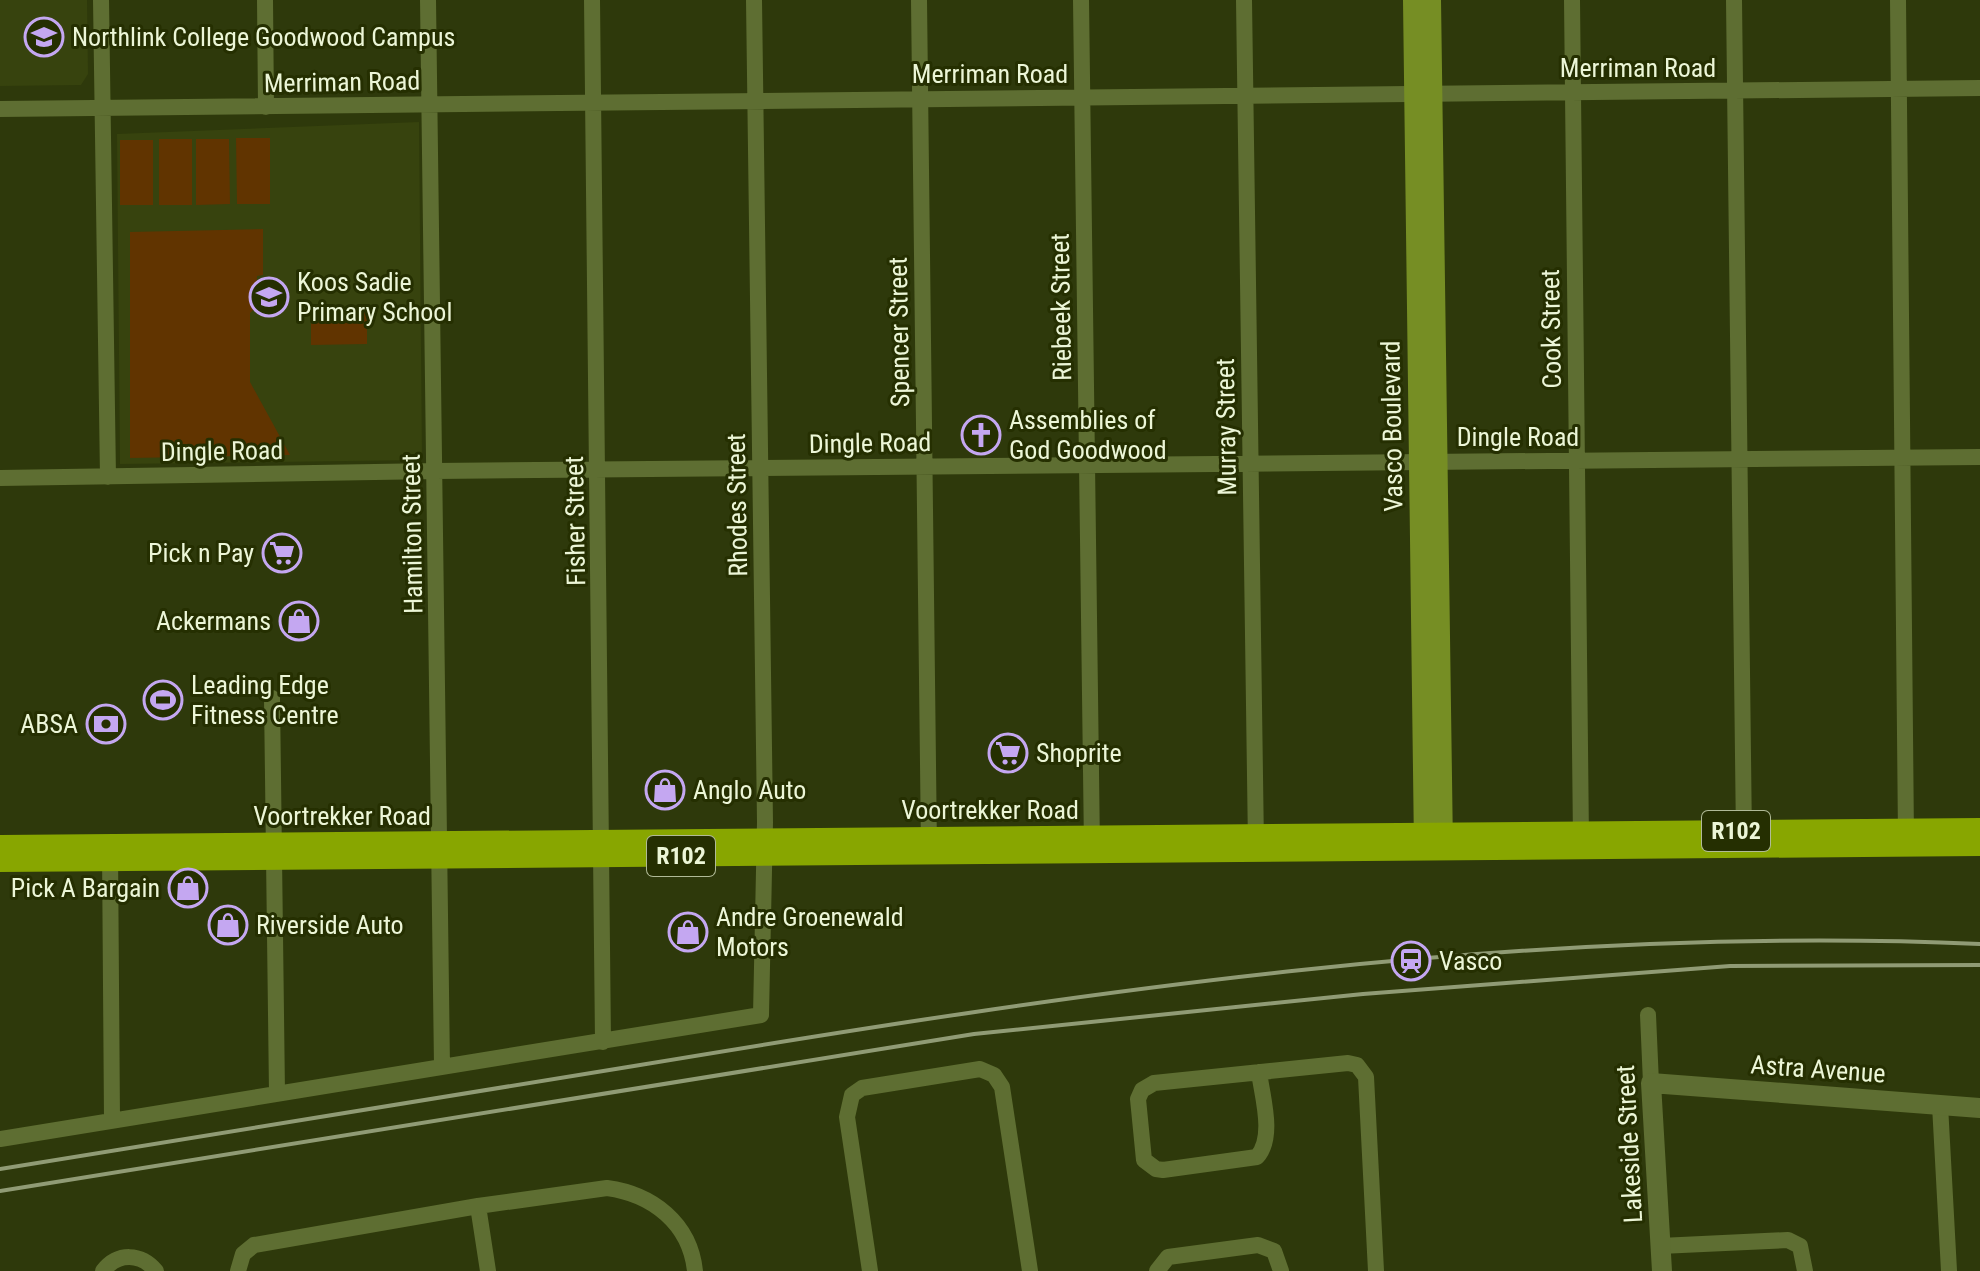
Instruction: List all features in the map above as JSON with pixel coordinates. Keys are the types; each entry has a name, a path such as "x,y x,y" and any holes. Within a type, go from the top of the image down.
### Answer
{"main road":[{"name":"Vasco Boulevard","path":"1413,0 1423,92 1434,842"},
{"name":"Vasco Boulevard","path":"1423,92 1431,0"},
{"name":"Voortrekker Road","path":"1906,838 1980,828"},
{"name":"Voortrekker Road","path":"0,862 110,853 1092,844 1906,838 1980,846"},
{"name":"Voortrekker Road","path":"0,845 110,853"}],"street":[{"path":"101,0 108,477"},
{"path":"265,0 266,107"},
{"name":"Hamilton Street","path":"428,0 442,1067"},
{"name":"Fisher Street","path":"592,0 603,1042"},
{"name":"Rhodes Street","path":"603,1042 754,1018 763,1010 765,847 754,0"},
{"name":"Spencer Street","path":"919,0 929,846"},
{"name":"Riebeek Street","path":"1081,0 1092,844"},
{"name":"Murray Street","path":"1244,0 1256,844"},
{"name":"Cook Street","path":"1572,0 1581,841"},
{"path":"1734,0 1744,840"},
{"path":"1898,0 1906,838"},
{"name":"Merriman Road","path":"0,109 1980,88"},
{"name":"Dingle Road","path":"0,478 1980,457"},
{"path":"272,698 277,1093"},
{"path":"110,853 112,1120"},
{"name":"Lakeside Street","path":"1648,1015 1662,1271"},
{"path":"0,1139 603,1042"},
{"path":"1259,1072 1266,1143 1257,1157 1163,1170 1144,1160 1137,1107 1139,1094 1147,1086 1259,1072 1348,1063 1361,1068 1366,1077 1376,1271"},
{"path":"870,1271 847,1117 852,1095 862,1088 980,1069 994,1075 1002,1087 1030,1271"},
{"name":"Astra Avenue","path":"1651,1083 1980,1108"},
{"path":"1940,1105 1949,1271"},
{"path":"238,1271 243,1254 254,1245 478,1206 607,1188 644,1197 676,1224 690,1246 695,1271"},
{"path":"478,1206 488,1271"},
{"path":"1660,1246 1788,1240 1800,1246 1805,1271"},
{"path":"1157,1271 1168,1257 1258,1245 1274,1251 1281,1271"},
{"path":"103,1271 113,1261 132,1256 142,1259 156,1271"}],"shaded area":[{"name":"Northlink College Goodwood Campus","path":"0,0 87,0 88,74 81,85 0,86"},
{"name":"Koos Sadie Primary School","path":"419,122 422,460 120,464 117,134"},
{"path":"236,138 270,138 270,204 237,204"},
{"path":"159,139 192,139 192,205 159,205"},
{"path":"196,139 229,139 230,204 196,205"},
{"path":"120,140 153,140 153,205 120,205"},
{"path":"263,229 263,275 257,276 256,307 250,313 250,382 290,455 130,458 130,232"},
{"path":"367,311 367,344 311,345 311,312"}],"railway":[{"path":"0,1169 968,1013 1304,970 1472,954 1641,944 1810,940 1980,944"},
{"path":"0,1191 974,1034 1363,994 1730,966 1980,965"}],"place":[{"name":"Northlink College Goodwood Campus","path":"44,37"},
{"name":"Koos Sadie Primary School","path":"269,297"},
{"name":"Assemblies of God Goodwood","path":"981,435"},
{"name":"Pick n Pay","path":"282,553"},
{"name":"Ackermans","path":"299,621"},
{"name":"Leading Edge Fitness Centre","path":"163,700"},
{"name":"ABSA","path":"106,724"},
{"name":"Shoprite","path":"1008,753"},
{"name":"Anglo Auto","path":"665,790"},
{"name":"Pick A Bargain","path":"188,888"},
{"name":"Riverside Auto","path":"228,925"},
{"name":"Andre Groenewald Motors","path":"688,932"},
{"name":"Vasco","path":"1411,961"}]}
